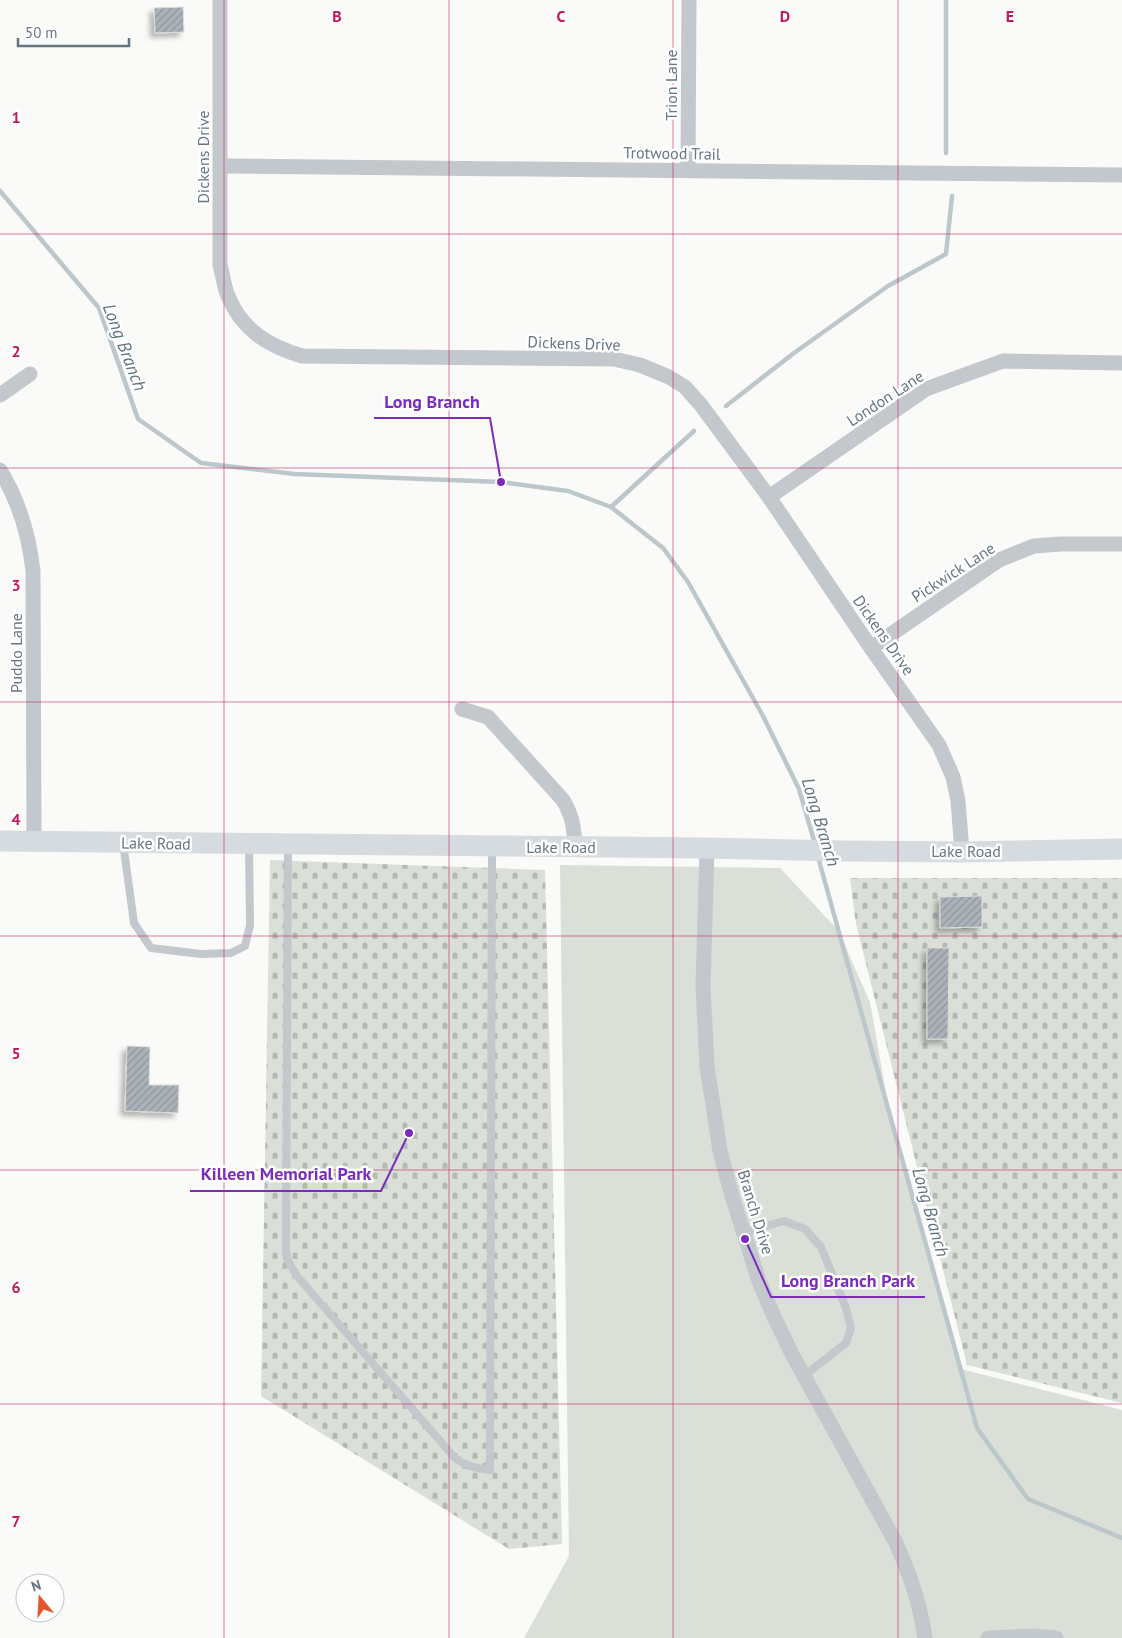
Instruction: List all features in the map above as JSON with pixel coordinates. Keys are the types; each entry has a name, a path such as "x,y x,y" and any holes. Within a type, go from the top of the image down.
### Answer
{"street":[{"name":"Dickens Drive","path":"220,0 220,265 228,295 243,322 261,338 282,350 302,356 614,359 640,365 669,377 684,387 701,405 769,497 939,745 953,777 958,801 962,852"},
{"name":"Trion Lane","path":"688,170 689,0"},
{"name":"Trotwood Trail","path":"221,166 1122,175"},
{"name":"London Lane","path":"769,497 926,389 1003,361 1122,363"},
{"path":"0,395 30,374"},
{"name":"Puddo Lane","path":"0,470 13,493 22,517 31,550 33,571 34,842"},
{"name":"Pickwick Lane","path":"871,648 999,560 1034,546 1122,544"},
{"path":"462,709 488,717 563,800 570,813 573,825 575,848"},
{"name":"Lake Road","path":"0,841 962,852 1122,850"},
{"name":"Branch Drive","path":"707,848 703,986 707,1066 720,1151 743,1233 759,1281 775,1319 804,1376 896,1543 916,1591 926,1638"},
{"path":"988,1638 1034,1636 1056,1638"}],"lane":[{"path":"123,843 134,923 143,938 151,948 201,954 231,953 245,946 250,925 249,844"},
{"path":"288,844 287,1260 298,1276 454,1457 463,1464 473,1468 490,1470 492,847"},
{"path":"743,1233 784,1221 805,1230 821,1247 846,1308 851,1328 846,1343 804,1376"}],"green space":[{"path":"270,860 545,870 562,1544 509,1549 261,1396"},
{"path":"560,865 780,868 838,930 870,1002 889,1110 961,1369 1122,1410 1122,1638 524,1638 569,1556"},
{"path":"850,878 1122,878 1122,1403 967,1365 856,924"}],"building":[{"path":"183,7 184,32 155,33 154,8"},
{"path":"982,896 982,927 940,928 940,897"},
{"path":"927,948 949,948 948,1039 927,1039"},
{"path":"127,1046 150,1047 149,1085 179,1085 178,1113 125,1111"}],"waterway":[{"path":"946,0 946,153"},
{"name":"Long Branch","path":"0,191 99,308 138,419 201,463 295,474 501,482 568,491 611,507 663,548 688,582 763,716 799,789 815,844"},
{"path":"726,406 794,353 888,286 946,254 952,196"},
{"path":"611,507 694,431"},
{"name":"Long Branch","path":"818,857 977,1428 1028,1499 1122,1538"}],"place":[{"name":"Long Branch","path":"501,482"},
{"name":"Killeen Memorial Park","path":"409,1133"},
{"name":"Long Branch Park","path":"745,1239"}]}
